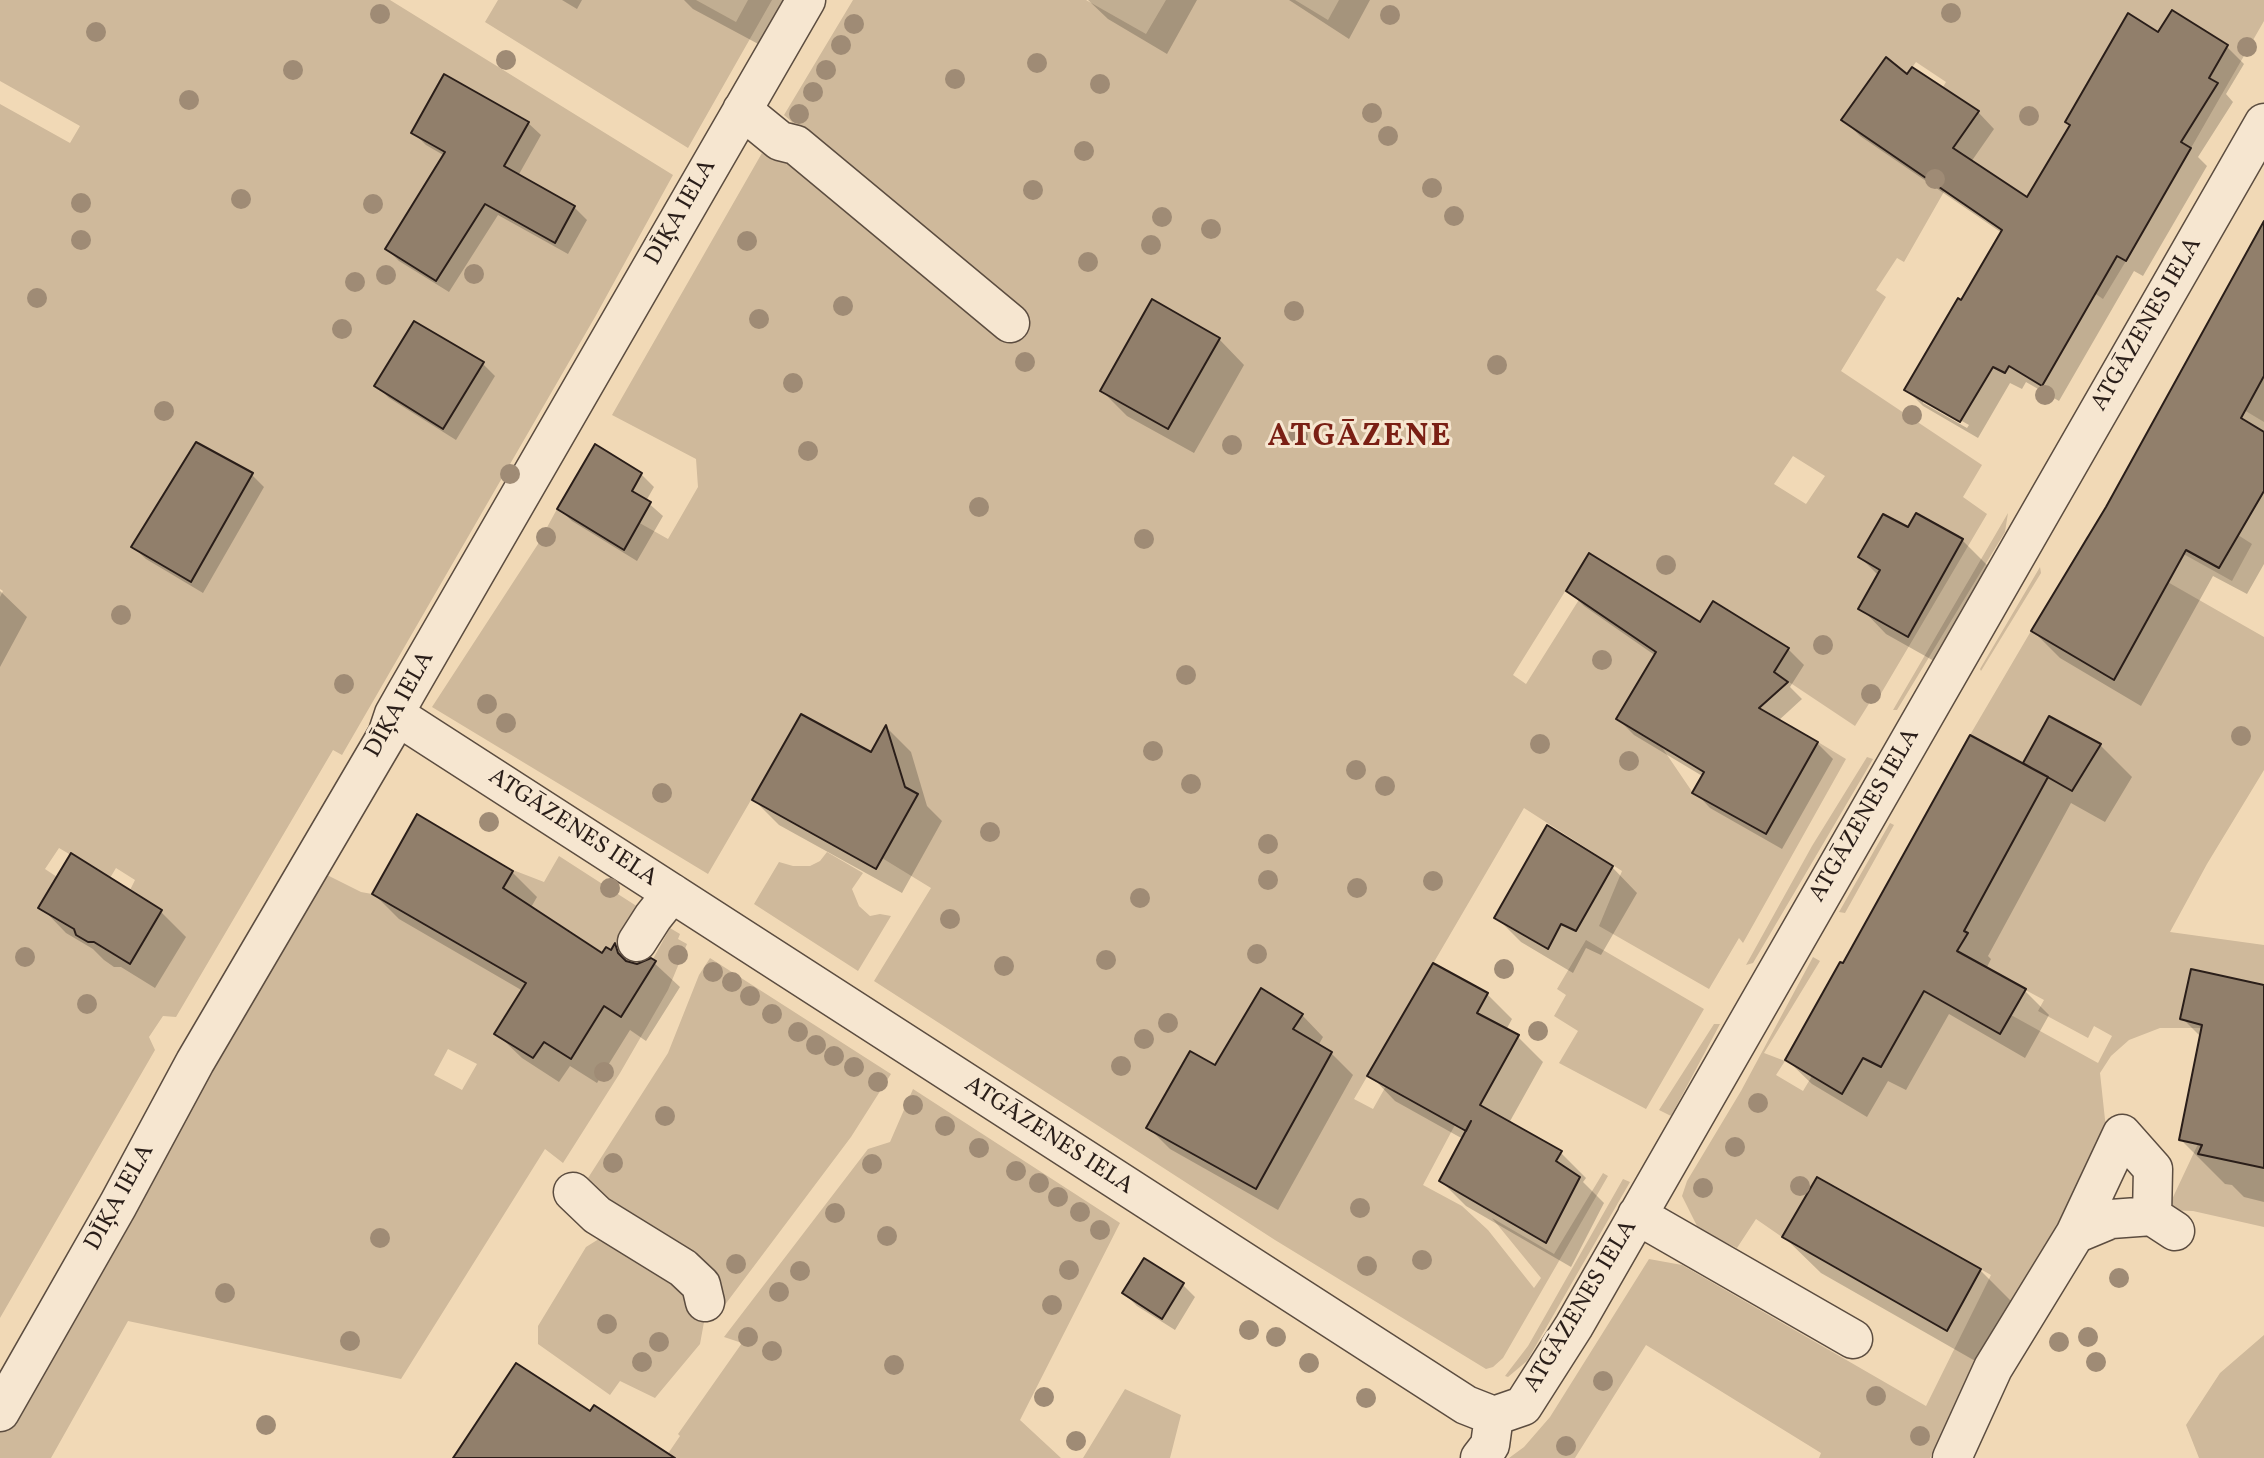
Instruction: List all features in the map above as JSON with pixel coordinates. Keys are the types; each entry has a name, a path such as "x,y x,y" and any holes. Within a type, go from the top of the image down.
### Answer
{"street":[{"name":"DĪĶA IELA","path":"0,1412 118,1205 195,1062 387,735 394,714 806,0"},
{"path":"742,110 780,141 796,145 1010,323"},
{"name":"ATGĀZENES IELA","path":"394,714 1466,1405 1494,1416 1523,1406 1574,1326 2264,123"},
{"path":"637,942 672,893"},
{"path":"1952,1458 1993,1368 2075,1234 2122,1134 2153,1169 2163,1224 2111,1219 2075,1234"},
{"path":"573,1192 597,1215 683,1268 701,1285 705,1302"},
{"path":"1637,1215 1853,1339"},
{"path":"1480,1458 1490,1445 1494,1416"}],"shaded area":[{"path":"0,0 390,0 673,175 595,317 342,755 333,750 176,1017 163,1016 149,1037 155,1050 0,1318 0,597 3,591 0,589 0,104 70,143 80,126 0,81","holes":["444,75 529,121 504,166 575,206 555,243 475,199 488,176","411,208 436,281 385,249","415,321 484,362 375,386","59,848 110,878 116,868 135,880 130,890 162,910 130,963 94,942 87,942 76,935 74,929 39,908 57,877 45,869"]},
{"path":"498,0 696,0 736,22 748,0 772,0 688,148 485,22"},
{"path":"853,0 1086,0 1146,34 1166,0 1295,0 1328,20 1339,0 2264,0 2264,21 2191,148 2132,114 2081,95 2065,121 2070,125 2070,227 2126,261 2103,299 1999,227 2020,192 1932,134 1945,190 1904,262 1897,258 1876,290 1886,297 1841,371 1982,465 1963,497 1987,514 1876,702 1870,702 1855,726 1774,672 1789,647 1714,601 1698,624 1638,639 1663,657 1616,719 1661,746 1693,793 1766,834 1818,742 1846,759 1743,943 1739,938 1709,989 1599,926 1622,871 1524,808 1354,1099 1373,1109 1386,1086 1456,1123 1423,1185 1462,1206 1488,1230 1534,1288 1541,1278 1492,1218 1554,1254 1603,1173 1608,1176 1503,1358 1493,1367 1486,1369 1275,1240 874,981 931,888 882,858 895,782 879,738 864,765 816,737 822,726 801,714 708,874 432,707 538,544 557,509 604,538 629,517 668,539 698,487 696,459 612,415 762,153 770,157 792,122 784,115","holes":["2172,10 2228,46 2215,68 2159,32","1916,62 1946,82 1943,87 1979,111 1897,89","1220,338 1168,429 1100,391","1793,456 1825,476 1806,504 1774,484","1917,513 1963,539 1909,637 1859,609 1880,570 1858,557 1883,514 1908,527","1589,553 1632,580 1597,571 1526,684 1513,675"]},
{"path":"2264,375 2264,422 2244,410"},
{"path":"2008,513 2005,532 1897,710 1893,710"},
{"path":"2119,515 2219,568 2238,535 2252,544 2232,581 2117,517"},
{"path":"2087,536 2264,637 2264,770 2207,864 2170,932 2264,945 2264,985 2191,969 2202,1028 2160,1028 2129,1040 2111,1056 2100,1073 2106,1129 2102,1145 1930,1458 1819,1458 1821,1453 1646,1345 1575,1458 1509,1458 1524,1447 1550,1417 1649,1259 1682,1265 1926,1406 1991,1275 1817,1177 1782,1237 1756,1219 1737,1248 1699,1230 1682,1196 1687,1181 1741,1091 1813,957 1820,961 1764,1053 1785,1061 1776,1075 1803,1091 1812,1076 1842,1094 1863,1058 1881,1067 1904,954 1940,1000 2000,1034 2011,1015 2098,1063 2112,1036 2094,1026 2088,1038 2038,1011 2044,1000 1957,953 1968,933 1949,924 1970,920 2048,777 2072,791 2101,744 2049,716 2022,764 1970,735 2031,631 2113,680 2148,618 2068,569"},
{"path":"2040,567 2041,573 1981,671 1980,669"},
{"path":"1867,757 1873,759 1753,963 1746,965 1812,846"},
{"path":"1890,823 1894,825 1845,913 1839,912"},
{"path":"827,852 863,873 852,889 859,906 870,916 891,916 858,971 754,904 779,862 793,866 810,866 820,861"},
{"path":"559,856 638,907 611,950 602,953 561,927 494,1033 533,1058 544,1042 571,1059 604,1006 621,1017 656,961 653,959 670,928 680,934 678,939 687,944 668,990 563,1163 545,1149 401,1379 128,1321 51,1458 0,1458 0,1373 36,1378 283,936 327,875 361,892 372,894 467,949 513,870 544,882","holes":["448,1049 477,1064 462,1090 434,1075"]},
{"path":"1586,940 1704,1009 1646,1109 1559,1063 1578,1031 1554,1016 1566,995 1557,989"},
{"path":"710,958 891,1074 851,1137 721,1310 588,1178 668,1053 699,975"},
{"path":"1714,1024 1720,1024 1671,1116 1659,1110"},
{"path":"913,1089 1120,1223 1020,1420 1061,1458 665,1458 680,1436 678,1434 742,1343 724,1337 868,1149 890,1142"},
{"path":"2198,1144 2202,1144 2199,1154 2264,1168 2264,1227 2193,1211 2167,1210"},
{"path":"1623,1179 1630,1182 1527,1361 1508,1377 1505,1376 1528,1346"},
{"path":"602,1237 664,1276 700,1312 704,1322 700,1344 655,1398 620,1381 610,1395 538,1344 538,1326 586,1247"},
{"path":"2264,1335 2264,1458 2199,1458 2186,1425 2220,1373"},
{"path":"1125,1389 1181,1415 1170,1458 1083,1458"}],"building":[{"path":"2172,10 2228,45 2209,78 2218,83 2181,142 2191,148 2126,261 2117,256 2042,386 2009,366 2005,373 1993,367 1960,422 1904,390 2002,230 1841,120 1886,57 1907,74 1912,67 1979,111 1953,148 2027,197 2070,125 2065,122 2128,13 2158,32"},
{"path":"444,74 529,122 504,166 575,206 555,243 485,204 436,281 385,249 445,152 411,133"},
{"path":"2264,221 2264,376 2241,418 2264,432 2264,491 2219,568 2186,550 2114,680 2031,631 2106,507"},
{"path":"1152,299 1220,338 1168,429 1100,391"},
{"path":"414,321 484,362 443,429 374,386"},
{"path":"196,442 253,473 191,582 131,547"},
{"path":"595,444 642,473 632,491 651,502 624,550 557,509"},
{"path":"1916,513 1963,539 1908,637 1858,609 1880,570 1858,557 1883,514 1908,527"},
{"path":"1589,553 1700,622 1713,601 1789,648 1774,672 1788,682 1759,708 1818,742 1766,834 1692,793 1704,772 1616,719 1656,652 1566,591"},
{"path":"801,714 871,752 886,725 905,787 918,794 876,869 752,800"},
{"path":"2049,716 2101,744 2072,791 2023,763"},
{"path":"1970,735 2048,777 1964,931 1968,933 1957,951 2026,989 2000,1034 1924,991 1881,1067 1863,1058 1842,1094 1785,1060 1840,962 1843,963"},
{"path":"417,814 513,871 503,888 602,953 606,947 611,950 615,943 618,953 626,961 637,964 651,958 656,961 621,1017 604,1006 571,1059 544,1042 533,1058 494,1034 526,983 372,894"},
{"path":"1547,825 1613,866 1576,931 1561,924 1548,949 1494,918"},
{"path":"71,853 162,910 130,964 94,942 88,942 76,935 74,929 38,908"},
{"path":"1433,963 1488,993 1477,1013 1519,1035 1480,1105 1562,1151 1556,1161 1580,1177 1546,1243 1439,1181 1466,1131 1367,1076"},
{"path":"2191,969 2264,985 2264,1168 2198,1154 2202,1145 2179,1140 2202,1025 2180,1019"},
{"path":"1261,988 1303,1014 1293,1029 1332,1052 1256,1189 1146,1128 1190,1051 1215,1065"},
{"path":"1817,1177 1981,1269 1947,1331 1782,1237"},
{"path":"1144,1258 1184,1283 1162,1319 1122,1293"},
{"path":"516,1363 590,1411 594,1405 675,1458 453,1458"}],"district":[{"name":"ATGĀZENE","path":"1360,439"}]}
